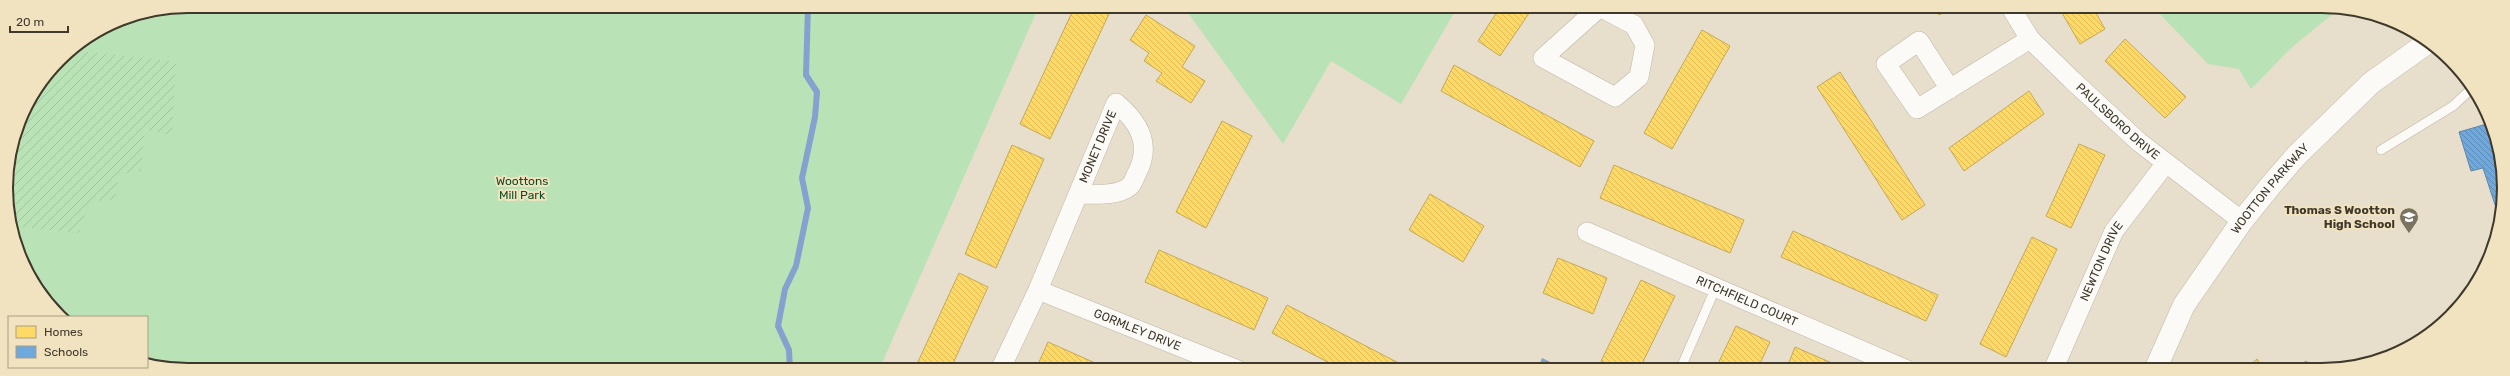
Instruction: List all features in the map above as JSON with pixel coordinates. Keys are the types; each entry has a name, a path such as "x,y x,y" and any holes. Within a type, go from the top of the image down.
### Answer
{"main road":[{"name":"WOOTTON PARKWAY","path":"2158,363 2184,305 2242,221 2297,155 2371,83 2424,45"}],"street":[{"path":"1593,13 1543,58 1615,97 1639,77 1646,45 1634,25 1611,13"},
{"name":"PAULSBORO DRIVE","path":"2014,13 2030,39 2094,101 2166,163 2242,221"},
{"path":"1950,89 2030,39"},
{"name":"MONET DRIVE","path":"1003,363 1038,290 1078,194 1116,103 1132,117 1143,140 1142,162 1130,186 1117,192 1102,194 1078,194"},
{"name":"NEWTON DRIVE","path":"2055,363 2114,231 2166,163"},
{"name":"RITCHFIELD COURT","path":"1587,232 1891,363"},
{"name":"GORMLEY DRIVE","path":"1038,290 1220,363"}],"lane":[{"path":"2381,150 2453,106 2468,92"},
{"path":"1683,363 1716,288"}],"green space":[{"name":"Woottons Mill Park","path":"177,13 1036,13 882,363 165,362 148,358 148,316 68,316 64,312 49,295 36,276 26,255 16,222 13,199 13,177 16,154 26,121 42,91 64,64 91,42 121,26 154,16"},
{"path":"1188,13 1454,13 1401,104 1331,61 1283,144"},
{"path":"2159,13 2334,13 2291,48 2251,89 2239,69 2208,64"},
{"path":"79,51 176,62 172,135 145,130 141,171 119,174 115,199 89,202 79,233 17,226 13,199 14,165 22,132 36,100 49,81 64,64"}],"water":[{"path":"1542,358 1552,363 1540,363"}],"building: Homes":[{"path":"1072,13 1109,14 1050,139 1020,124"},
{"path":"1496,13 1529,13 1500,56 1478,41"},
{"path":"2062,13 2096,13 2105,29 2080,44"},
{"path":"1146,15 1195,46 1182,67 1205,81 1191,103 1156,81 1162,73 1144,61 1149,53 1130,40"},
{"path":"1702,30 1730,46 1672,149 1644,133"},
{"path":"2125,39 2186,97 2165,118 2105,61"},
{"path":"1454,65 1594,141 1580,167 1441,91"},
{"path":"1840,72 1925,205 1902,220 1817,87"},
{"path":"2029,91 2044,114 1964,171 1949,148"},
{"path":"1222,121 1252,136 1206,228 1176,212"},
{"path":"2079,144 2105,155 2071,228 2046,216"},
{"path":"1012,145 1044,159 996,268 965,254"},
{"path":"1614,165 1744,220 1730,253 1600,198"},
{"path":"1430,194 1484,226 1463,262 1409,230"},
{"path":"1793,231 1938,295 1926,321 1781,257"},
{"path":"2032,237 2057,249 2006,357 1980,344"},
{"path":"1159,250 1268,298 1254,330 1145,282"},
{"path":"1558,258 1607,278 1593,314 1543,293"},
{"path":"959,273 988,287 953,363 917,363"},
{"path":"1641,280 1675,296 1642,363 1605,363 1601,361"},
{"path":"1287,305 1399,363 1330,363 1272,333"},
{"path":"1736,326 1770,342 1760,363 1718,363"},
{"path":"1048,342 1095,363 1039,363"},
{"path":"1795,347 1832,363 1789,363"},
{"path":"2257,359 2260,363 2252,363"}],"building: Schools":[{"path":"2485,124 2496,165 2496,208 2483,168 2471,171 2459,132"}],"waterway":[{"path":"790,363 789,350 778,326 785,289 796,266 808,208 802,178 815,117 817,92 806,75 808,13"}],"place":[{"name":"Thomas S Wootton High School","path":"2409,234"}]}
